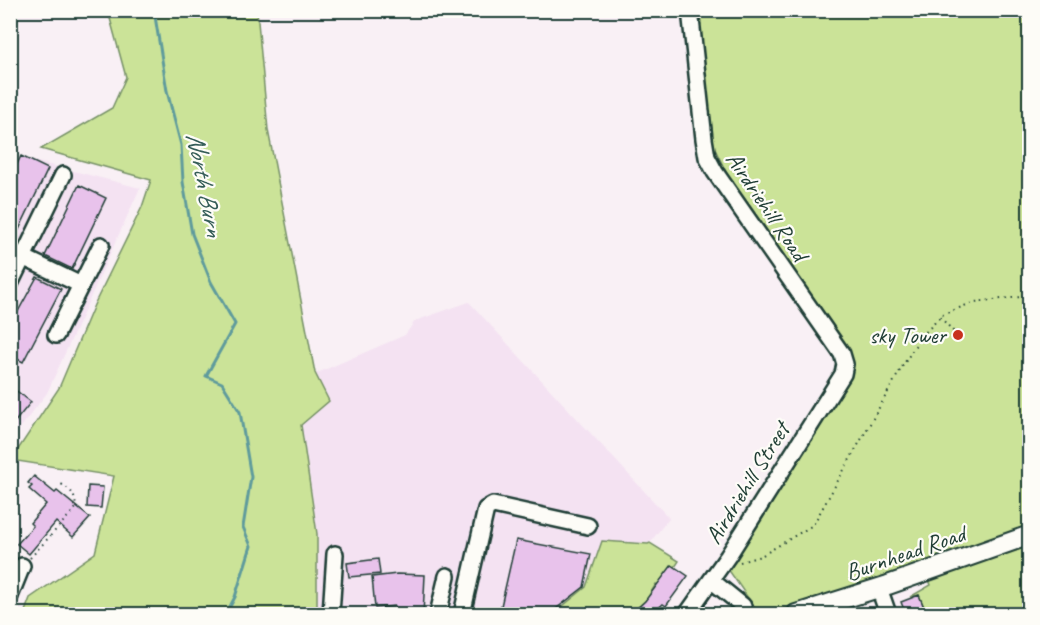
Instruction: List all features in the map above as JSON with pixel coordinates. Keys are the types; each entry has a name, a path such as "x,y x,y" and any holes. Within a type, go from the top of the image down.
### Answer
{"main road":[{"name":"Burnhead Road","path":"796,615 1029,536"}],"street":[{"name":"Airdriehill Road","path":"690,10 707,157 715,172 842,354 845,364 843,374"},
{"path":"10,284 17,254 63,176"},
{"path":"56,335 100,245"},
{"path":"17,254 81,285"},
{"name":"Airdriehill Street","path":"687,615 728,556 843,374"},
{"path":"462,615 486,509 489,506 588,525"},
{"path":"331,615 334,554"},
{"path":"10,596 22,566"},
{"path":"438,615 447,576"},
{"path":"711,580 743,606"},
{"path":"879,588 888,615"}],"path":[{"path":"728,556 738,563 761,556 813,525 902,367 920,338 940,317 974,302 1029,296"},
{"path":"940,317 954,332"},
{"path":"22,566 76,508 75,496 61,484"}],"shaded area":[{"path":"11,155 140,188 47,393 11,440"},
{"path":"469,302 669,518 649,544 602,541 586,587 553,614 317,614 317,534 301,425 329,401 315,374 405,335 415,321"}],"green space":[{"path":"108,11 257,11 268,130 315,373 329,401 301,425 317,534 317,614 24,614 30,598 95,553 114,476 11,460 59,388 94,305 142,207 151,180 41,149 112,108 126,77"},
{"path":"697,11 1029,11 1029,528 844,593 762,614 759,614 728,569 851,368 850,352 732,184 713,145 707,122"},
{"path":"602,541 650,543 679,561 675,567 672,565 660,586 656,584 647,599 630,614 553,614 586,587"},
{"path":"1029,544 1029,614 927,614 919,595 910,597 931,585 929,580"}],"building":[{"path":"21,156 48,169 13,242 10,241 10,179"},
{"path":"79,185 106,198 72,269 45,256"},
{"path":"37,277 61,289 23,362 10,355 10,326"},
{"path":"10,386 31,402 10,428"},
{"path":"34,476 55,493 57,491 90,518 73,537 56,522 29,554 17,544 33,526 30,523 46,504 29,489 32,486 28,483"},
{"path":"88,486 103,487 101,508 87,507"},
{"path":"516,540 591,554 584,587 548,615 499,615"},
{"path":"378,559 380,574 349,577 347,563"},
{"path":"672,565 688,576 666,606 663,604 651,615 630,615 645,601"},
{"path":"397,574 425,575 423,615 395,615 395,606 375,608 372,577"},
{"path":"919,595 927,615 906,615 901,602"}],"waterway":[{"name":"North Burn","path":"154,10 167,91 181,145 183,182 192,234 211,282 235,324 206,376 222,383 240,412 251,477 243,527 251,546 235,597 226,614"}],"place":[{"name":"sky Tower","path":"958,335"}]}
